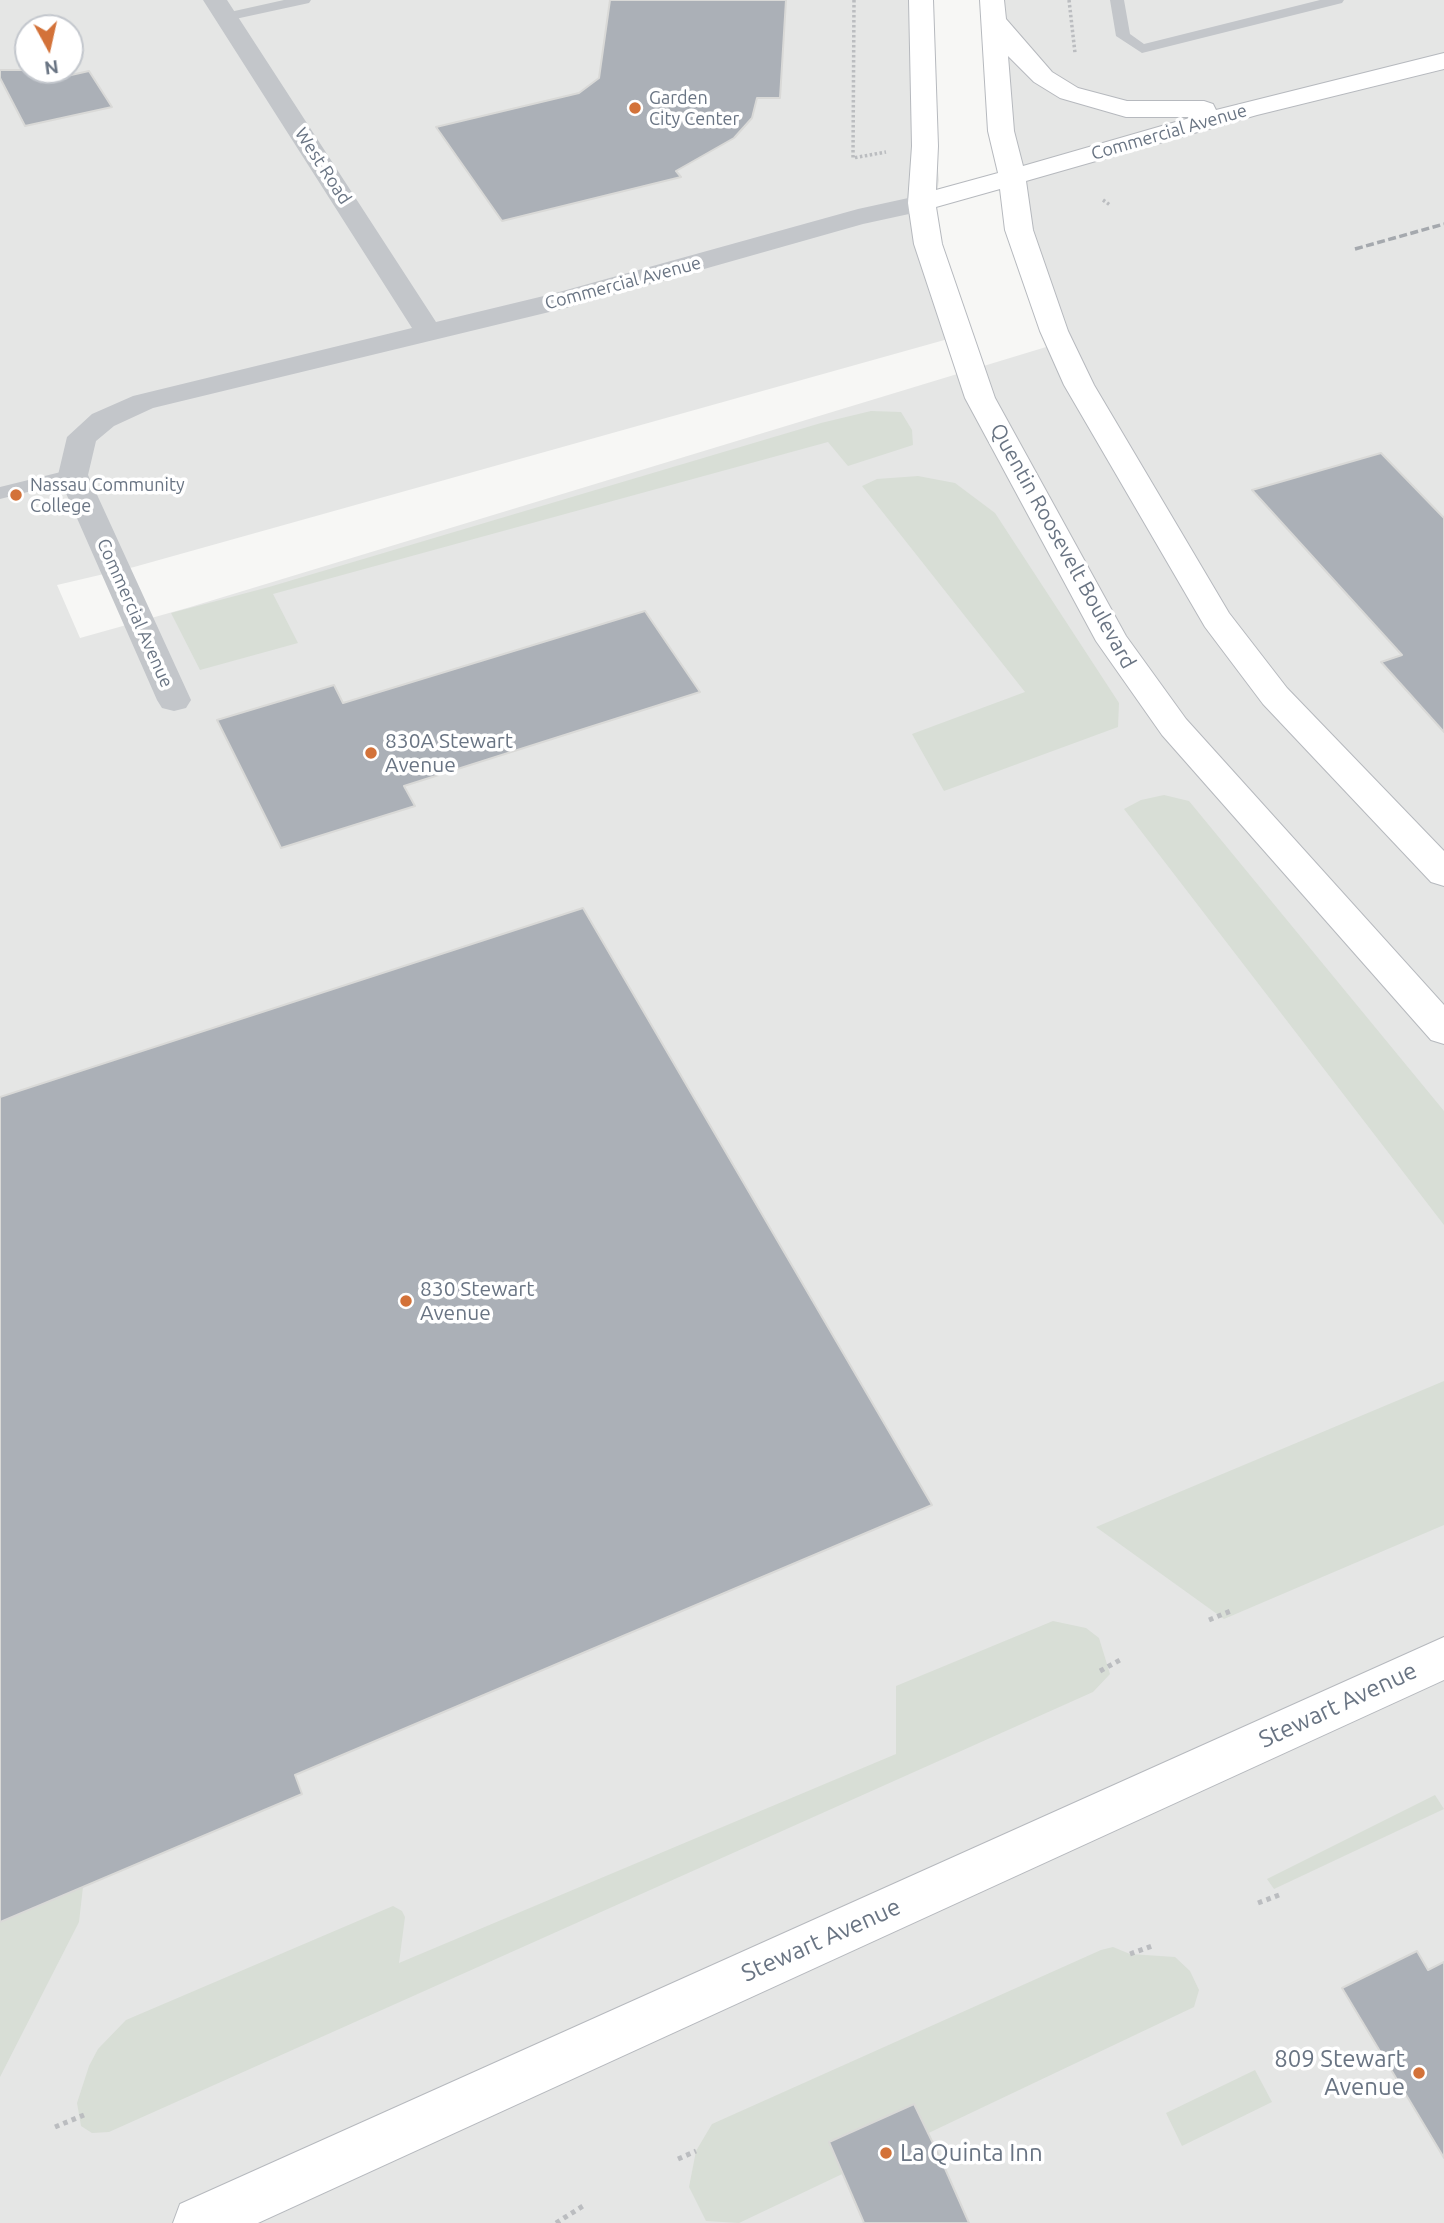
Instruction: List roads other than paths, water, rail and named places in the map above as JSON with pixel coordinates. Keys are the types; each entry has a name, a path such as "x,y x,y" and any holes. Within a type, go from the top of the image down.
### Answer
{"street":[{"name":"Quentin Roosevelt Boulevard","path":"921,0 925,146 922,203 928,244 980,398 1112,641 1174,727 1444,1030"},
{"name":"West Road","path":"221,9 429,334"},
{"path":"993,10 1020,54 1043,78 1069,93 1126,110 1248,109"},
{"path":"993,10 1001,131 1012,176 1019,230 1054,331 1069,365 1216,619 1275,695 1444,873"},
{"name":"Commercial Avenue","path":"174,700 73,475 82,437 103,420 143,402 560,301 858,217 922,203 1248,109 1444,61"},
{"name":"Stewart Avenue","path":"199,2223 1444,1658"}],"lane":[{"path":"221,9 304,0"},
{"path":"1117,0 1123,36 1142,49 1337,0"},
{"path":"0,493 73,475"}],"railway":[{"path":"1355,249 1444,224"}],"place":[{"name":"Garden City Center","path":"635,108"},
{"name":"Nassau Community College","path":"16,495"},
{"name":"830A Stewart Avenue","path":"371,753"},
{"name":"830 Stewart Avenue","path":"406,1301"},
{"name":"809 Stewart Avenue","path":"1419,2073"},
{"name":"La Quinta Inn","path":"886,2153"}]}
